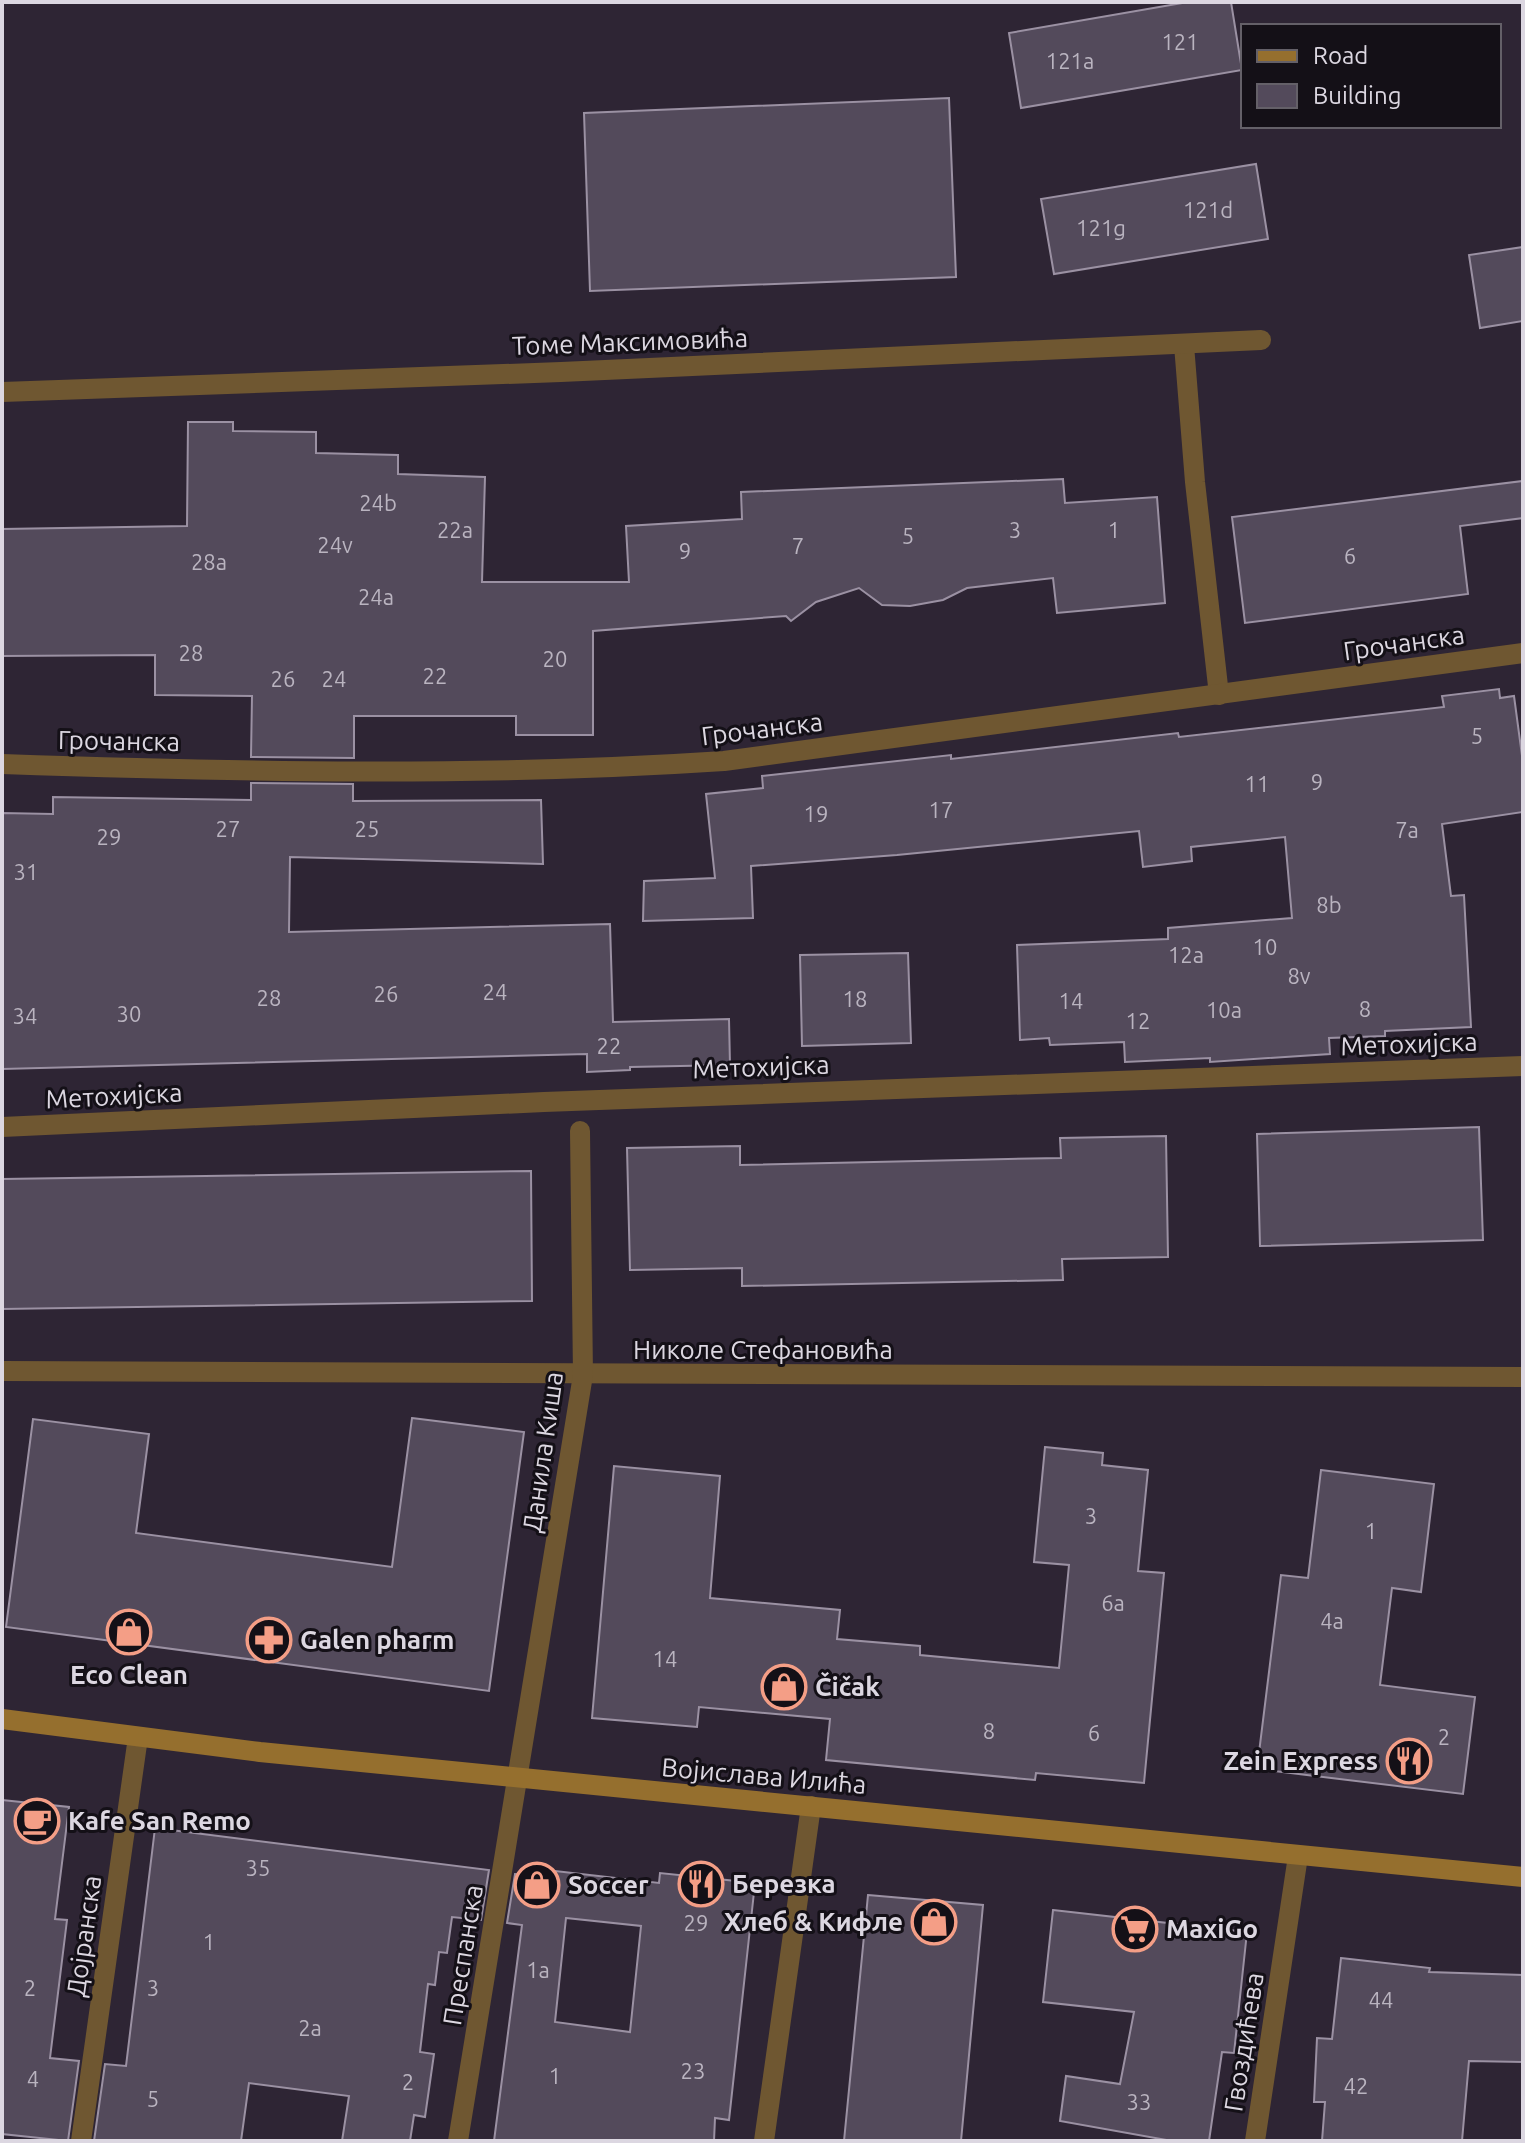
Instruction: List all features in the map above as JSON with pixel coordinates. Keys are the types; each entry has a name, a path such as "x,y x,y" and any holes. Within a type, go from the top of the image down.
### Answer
{"main road":[{"name":"Војислава Илића","path":"2,1719 138,1737 519,1778 1523,1877"}],"street":[{"name":"Томе Максимовића","path":"2,392 1261,340"},
{"path":"1184,345 1195,482 1219,695"},
{"name":"Грочанска","path":"2,764 466,771 724,761 1523,653"},
{"name":"Метохијска","path":"2,1127 611,1099 1523,1066"},
{"name":"Данила Киша","path":"519,1778 583,1375 580,1131"},
{"name":"Николе Стефановића","path":"2,1371 1523,1377"},
{"name":"Дојранска","path":"81,2141 138,1737"},
{"name":"Преспанска","path":"458,2141 519,1778"},
{"path":"764,2141 811,1806"},
{"name":"Гвоздићева","path":"1255,2141 1298,1856"}],"building":[{"path":"1188,2 1231,2 1241,70 1021,108 1009,33"},
{"path":"949,98 956,277 590,291 584,113"},
{"path":"1256,164 1268,239 1054,274 1041,199"},
{"path":"1523,247 1523,321 1480,328 1469,255"},
{"path":"188,422 233,422 233,431 316,432 316,453 398,455 398,474 485,477 482,582 629,582 626,526 742,519 741,492 1063,479 1065,503 1157,497 1165,603 1057,613 1053,578 967,588 943,600 910,606 882,605 859,588 816,602 791,621 786,616 593,631 593,735 516,735 516,716 354,716 354,758 251,757 252,696 155,695 155,655 2,656 2,529 187,526"},
{"path":"1523,481 1523,518 1460,526 1468,594 1245,623 1232,517"},
{"path":"1499,689 1500,698 1514,696 1523,763 1523,812 1442,824 1451,896 1464,895 1471,1027 1385,1031 1385,1036 1329,1038 1330,1054 1210,1062 1210,1058 1125,1062 1124,1042 1050,1045 1049,1038 1020,1040 1017,945 1168,939 1168,928 1292,918 1285,837 1191,847 1192,861 1143,867 1139,831 751,866 753,918 643,921 644,881 715,878 706,794 763,788 762,776 951,755 951,759 1178,733 1179,737 1444,707 1442,696"},
{"path":"251,783 353,784 353,801 541,800 543,864 290,857 289,932 610,924 613,1022 729,1019 730,1065 630,1067 630,1070 587,1072 587,1054 2,1069 2,813 53,814 53,797 251,800"},
{"path":"908,953 911,1043 802,1046 800,955"},
{"path":"1479,1127 1483,1240 1260,1246 1257,1134"},
{"path":"1166,1136 1168,1257 1062,1259 1063,1280 742,1286 742,1268 630,1270 627,1148 740,1146 740,1165 1061,1158 1060,1138"},
{"path":"531,1171 532,1301 2,1309 2,1179"},
{"path":"412,1418 524,1432 489,1691 6,1627 33,1419 149,1434 136,1533 392,1567"},
{"path":"1045,1447 1103,1453 1102,1465 1148,1470 1138,1571 1164,1573 1144,1783 1036,1773 1035,1780 826,1760 830,1719 699,1707 697,1727 592,1718 614,1466 720,1476 710,1598 840,1610 837,1639 920,1646 920,1655 1059,1668 1069,1565 1034,1562"},
{"path":"1321,1470 1434,1484 1421,1592 1392,1588 1380,1685 1475,1697 1463,1794 1257,1769 1281,1575 1308,1578"},
{"path":"2,1800 69,1807 55,1919 67,1920 50,2058 79,2061 68,2141 2,2134"},
{"path":"155,1828 489,1870 481,1920 452,1917 447,1953 439,1952 435,1985 428,1984 420,2052 434,2054 425,2117 414,2115 410,2141 342,2141 349,2096 249,2083 241,2141 94,2141 105,2064 126,2066"},
{"path":"529,1868 659,1883 660,1873 755,1883 729,2120 715,2118 714,2141 494,2141 522,1925 507,1923 515,1874 528,1875","holes":["566,1918 641,1926 630,2032 555,2022"]},
{"path":"868,1895 983,1905 961,2141 844,2141"},
{"path":"1053,1910 1247,1932 1234,2053 1222,2052 1209,2141 1172,2141 1060,2121 1066,2076 1120,2084 1134,2012 1043,2002"},
{"path":"1341,1958 1430,1968 1429,1972 1523,1975 1523,2062 1469,2061 1462,2141 1322,2141 1325,2102 1314,2102 1317,2038 1332,2039"}],"place":[{"name":"Eco Clean","path":"129,1632"},
{"name":"Galen pharm","path":"269,1640"},
{"name":"Čičak","path":"784,1687"},
{"name":"Zein Express","path":"1409,1761"},
{"name":"Kafe San Remo","path":"37,1821"},
{"name":"Березка","path":"701,1884"},
{"name":"Soccer","path":"537,1885"},
{"name":"Хлеб & Кифле","path":"934,1922"},
{"name":"MaxiGo","path":"1135,1929"}]}
